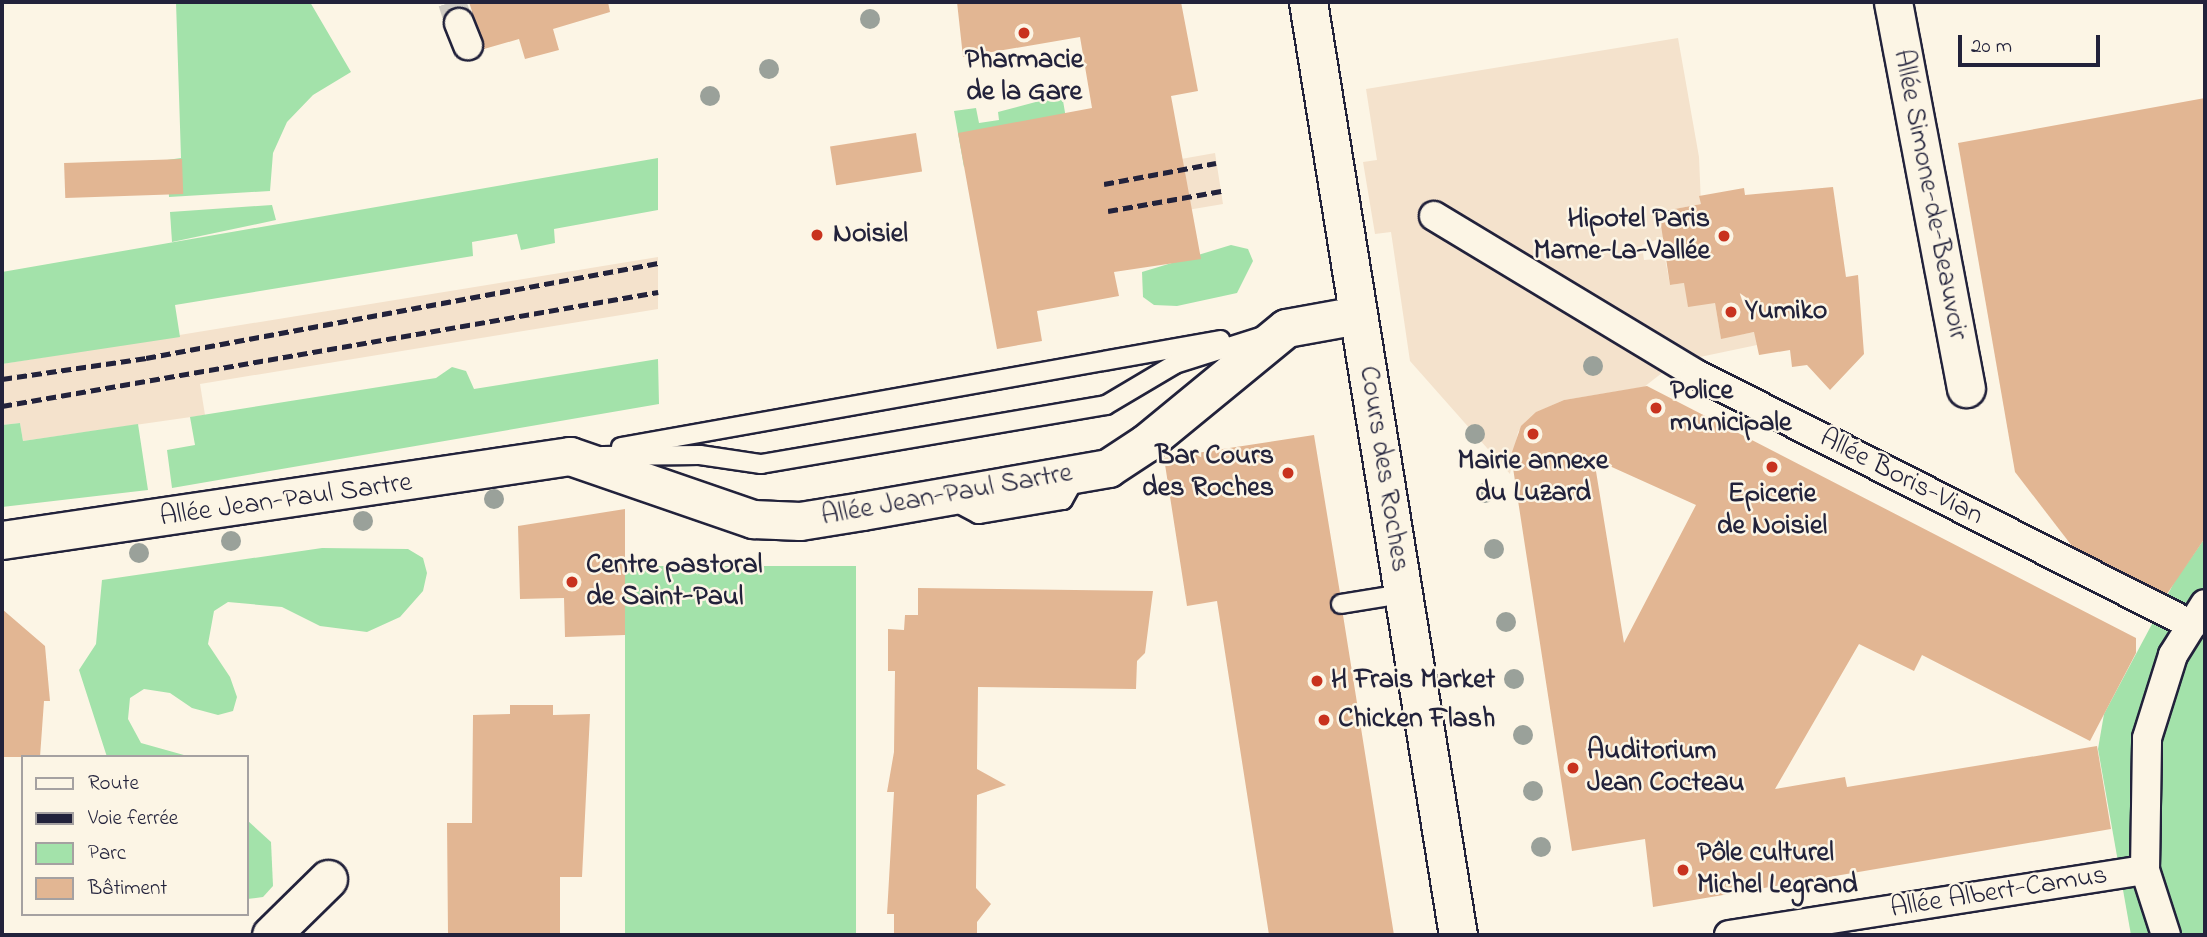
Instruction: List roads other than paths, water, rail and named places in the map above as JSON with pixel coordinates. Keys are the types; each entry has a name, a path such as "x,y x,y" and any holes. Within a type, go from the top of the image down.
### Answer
{"street":[{"name":"Cours des Roches","path":"1308,2 1458,935"},
{"name":"Allée Simone-de-Beauvoir","path":"1893,2 1966,388"},
{"name":"Allée Boris-Vian","path":"1434,216 1694,373 2198,615"},
{"name":"Allée Jean-Paul Sartre","path":"2,540 570,456 753,519 778,522 945,497 1077,475 1130,456 1286,328 1358,315"},
{"path":"2166,935 2145,870 2147,738 2173,654 2198,615"},
{"name":"Allée Albert-Camus","path":"1729,935 2145,870"},
{"path":"271,935 328,879"}],"lane":[{"name":"Allée Jean-Paul Sartre","path":"570,456 1286,328"},
{"path":"570,456 701,455 761,464 1106,405 1175,364 1286,328"},
{"path":"1341,604 1403,594"}],"tunnel":[{"path":"452,2 459,23"}],"railway":[{"path":"1104,184 1216,163"},
{"path":"1108,211 1221,191"},
{"path":"2,379 146,358 658,263"},
{"path":"2,406 658,292"}],"place":[{"name":"Pharmacie de la Gare","path":"1024,33"},
{"name":"Noisiel","path":"817,235"},
{"name":"Hipotel Paris Marne-La-Vallée","path":"1724,236"},
{"name":"Yumiko","path":"1731,312"},
{"name":"Police municipale","path":"1656,408"},
{"name":"Mairie annexe du Luzard","path":"1533,434"},
{"name":"Epicerie de Noisiel","path":"1772,467"},
{"name":"Bar Cours des Roches","path":"1288,473"},
{"name":"Centre pastoral de Saint-Paul","path":"572,582"},
{"name":"H Frais Market","path":"1317,681"},
{"name":"Chicken Flash","path":"1324,720"},
{"name":"Auditorium Jean Cocteau","path":"1573,768"},
{"name":"Pôle culturel Michel Legrand","path":"1683,870"}]}
